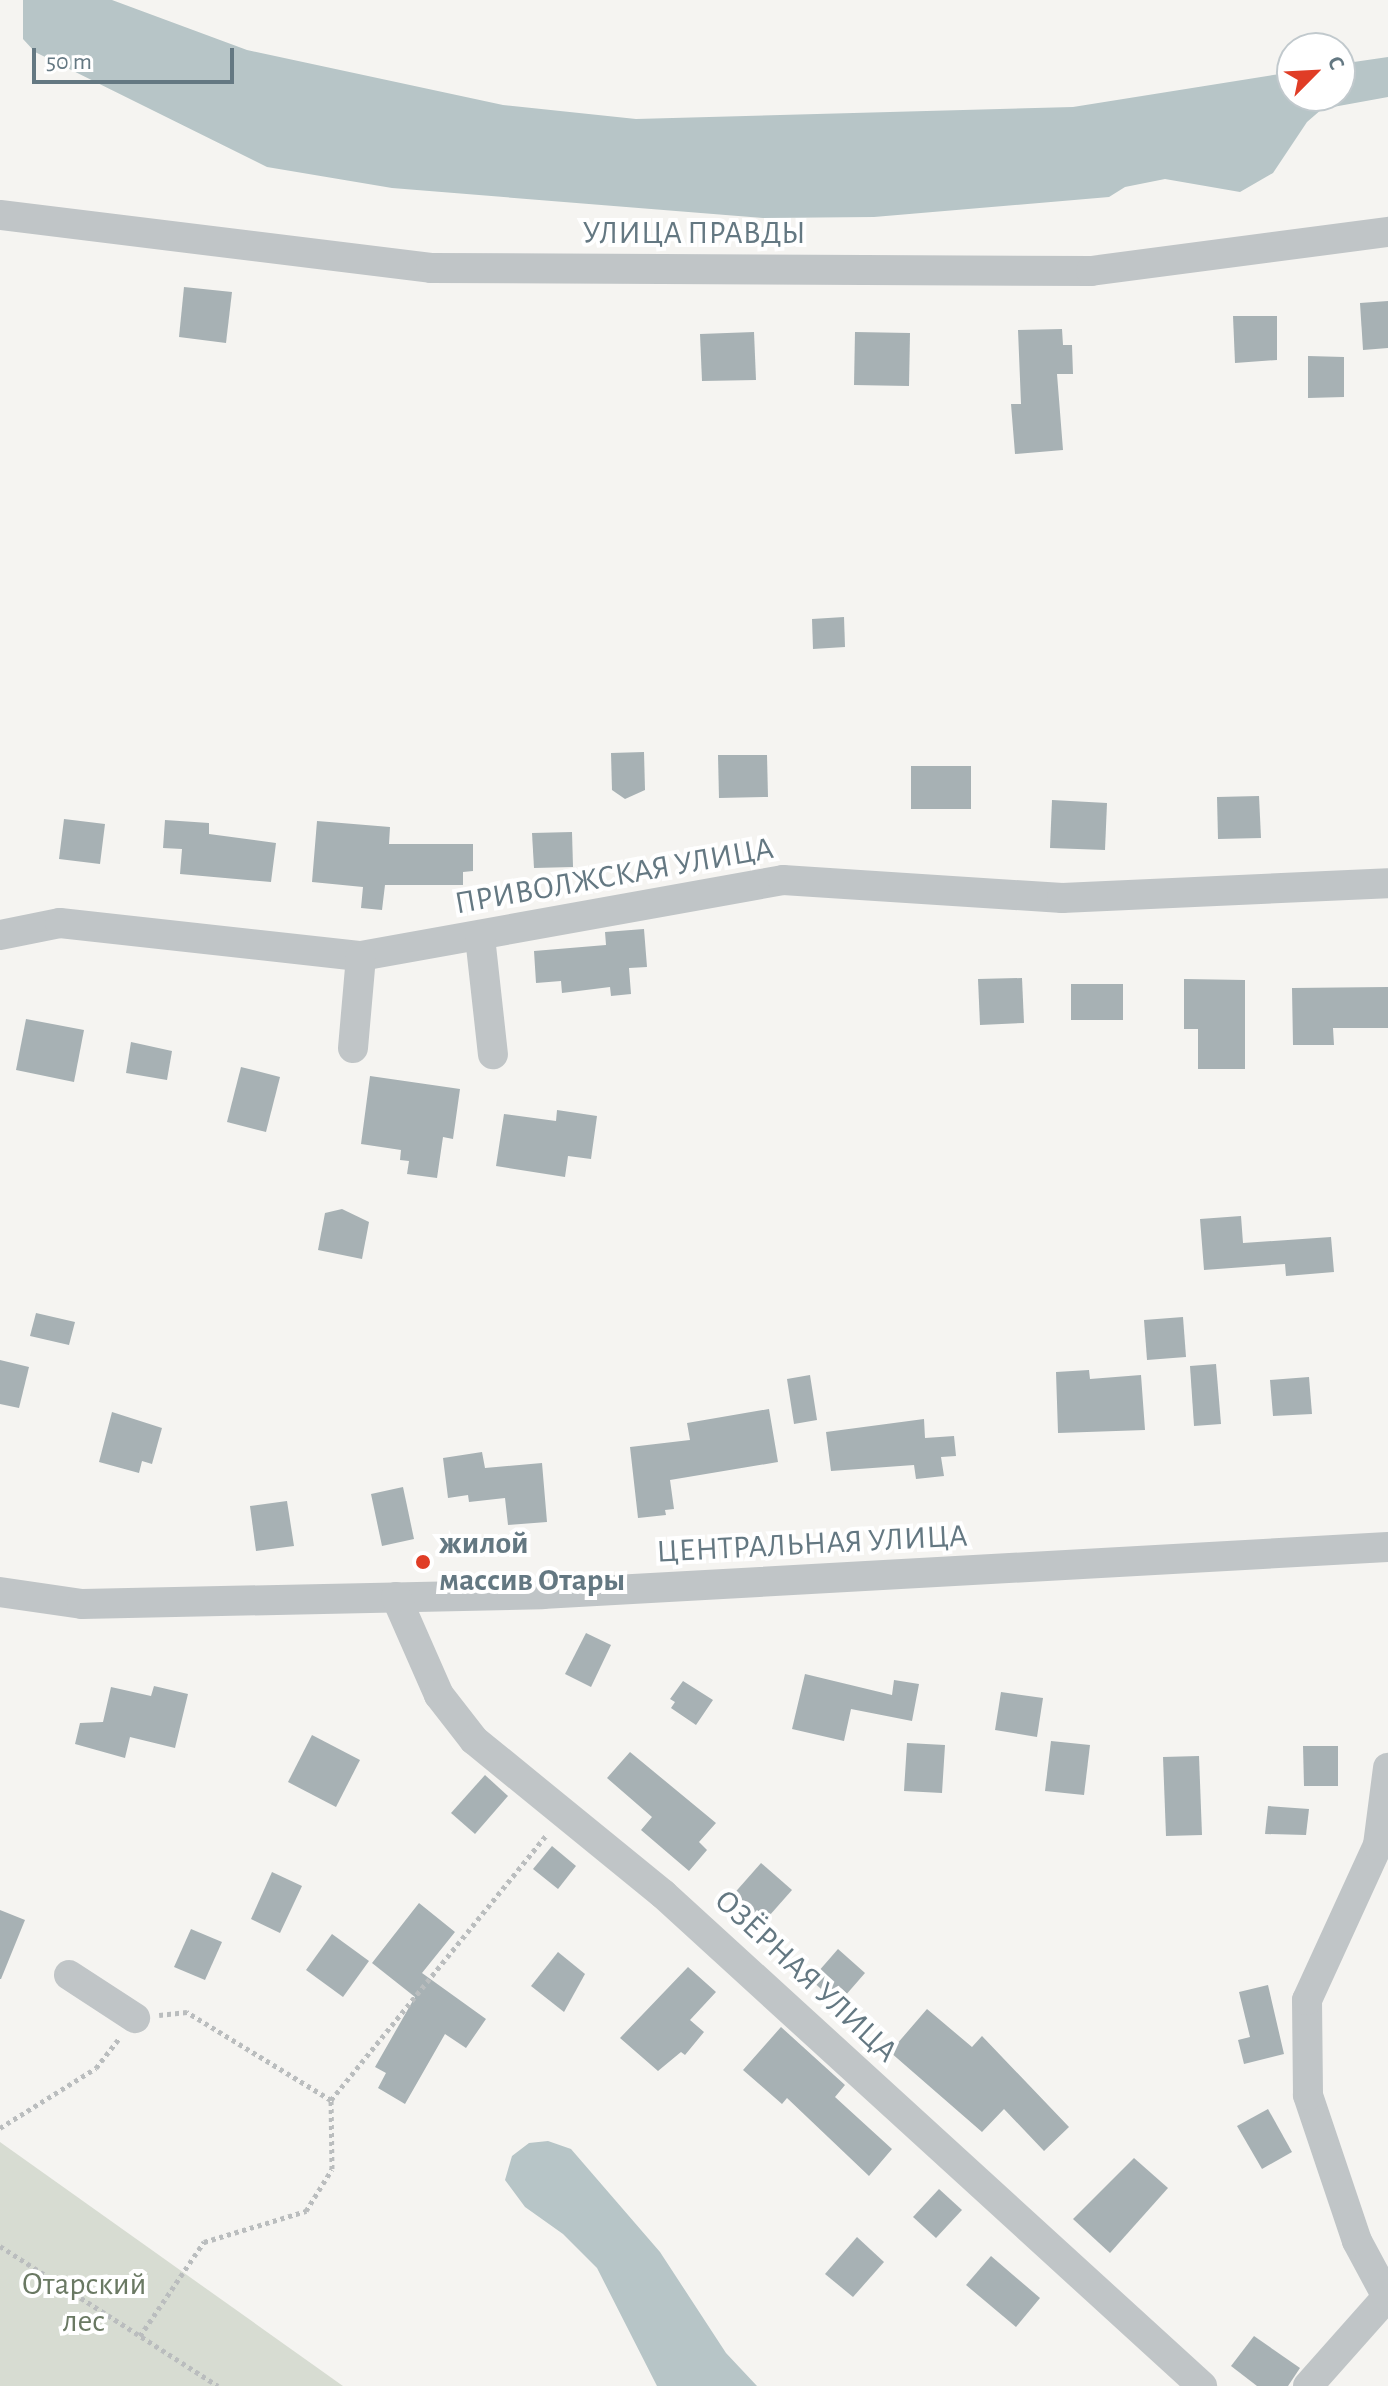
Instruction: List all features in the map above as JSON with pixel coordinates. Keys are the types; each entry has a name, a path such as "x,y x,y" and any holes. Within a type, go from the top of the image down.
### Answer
{"street":[{"name":"УЛИЦА ПРАВДЫ","path":"0,215 447,268 1091,271 1388,232"},
{"name":"ПРИВОЛЖСКАЯ УЛИЦА","path":"0,935 60,923 361,956 783,880 1062,898 1388,883"},
{"path":"480,937 493,1054"},
{"path":"353,1048 361,956"},
{"name":"ЦЕНТРАЛЬНАЯ УЛИЦА","path":"0,1592 82,1604 661,1589 1388,1547"},
{"name":"ОЗЁРНАЯ УЛИЦА","path":"396,1597 439,1695 474,1740 562,1815 663,1894 1202,2386"},
{"path":"1308,2386 1387,2298 1357,2241 1308,2095 1307,2000 1378,1845 1388,1768"},
{"path":"69,1975 135,2018"}],"path":[{"path":"140,2336 204,2242 306,2211 332,2169 331,2100 562,1815"},
{"path":"0,2128 96,2068 135,2018 187,2012 331,2100"},
{"path":"0,2246 218,2386"}],"green space":[{"name":"Отарский лес","path":"0,2142 343,2386 0,2386"}],"shaded area":[{"path":"23,0 112,0 247,50 503,105 636,119 1073,107 1276,75 1276,112 1319,112 1307,122 1273,173 1240,192 1165,179 1125,187 1109,197 874,217 763,218 392,188 267,167 35,52 23,39"},
{"path":"1388,57 1388,97 1356,103 1356,62"},
{"path":"548,2141 571,2149 660,2252 726,2353 757,2386 657,2386 597,2268 563,2234 525,2207 505,2180 512,2156 529,2143"}],"building":[{"path":"184,287 232,292 226,343 179,337"},
{"path":"1388,301 1388,348 1363,350 1360,303"},
{"path":"1233,316 1277,316 1277,360 1235,363"},
{"path":"1062,329 1063,345 1072,345 1073,374 1057,374 1063,450 1015,454 1011,404 1021,404 1018,330"},
{"path":"754,332 756,380 702,381 700,334"},
{"path":"855,332 910,333 909,386 854,385"},
{"path":"1308,356 1344,357 1344,397 1308,398"},
{"path":"844,617 845,647 813,649 812,619"},
{"path":"644,752 645,790 625,799 612,790 611,753"},
{"path":"718,755 767,755 768,797 719,798"},
{"path":"911,766 971,766 971,809 911,809"},
{"path":"1259,796 1261,838 1218,839 1217,797"},
{"path":"1052,800 1107,803 1105,850 1050,848"},
{"path":"64,819 105,824 100,864 59,859"},
{"path":"165,820 209,823 209,834 276,843 271,882 180,874 182,849 163,848"},
{"path":"317,821 390,827 389,844 473,844 473,871 463,872 463,885 385,885 382,910 361,908 363,887 312,882"},
{"path":"572,832 573,867 534,868 532,833"},
{"path":"644,929 647,967 629,968 631,994 611,996 610,987 562,993 561,981 536,983 534,951 606,945 605,932"},
{"path":"1022,978 1024,1023 980,1025 978,979"},
{"path":"1184,979 1245,980 1245,1069 1198,1069 1198,1029 1184,1029"},
{"path":"1071,984 1123,984 1123,1020 1071,1020"},
{"path":"1388,987 1388,1028 1333,1028 1334,1045 1293,1045 1292,988"},
{"path":"26,1019 84,1030 74,1082 16,1070"},
{"path":"131,1042 172,1051 167,1080 126,1073"},
{"path":"241,1067 280,1077 266,1132 227,1122"},
{"path":"370,1076 460,1089 453,1139 443,1137 437,1178 407,1174 409,1161 400,1160 401,1150 361,1144"},
{"path":"557,1110 597,1116 591,1159 568,1156 565,1177 496,1166 504,1114 556,1121"},
{"path":"342,1209 369,1222 362,1259 318,1250 325,1213"},
{"path":"1241,1216 1243,1243 1331,1237 1334,1272 1286,1276 1285,1264 1204,1270 1200,1219"},
{"path":"36,1313 75,1322 69,1345 30,1336"},
{"path":"1183,1317 1186,1357 1147,1360 1144,1320"},
{"path":"0,1360 29,1367 19,1408 0,1404"},
{"path":"1216,1364 1221,1424 1194,1426 1190,1366"},
{"path":"1089,1370 1090,1379 1141,1375 1145,1430 1058,1433 1056,1372"},
{"path":"810,1375 817,1420 794,1424 787,1379"},
{"path":"1309,1377 1312,1414 1273,1416 1270,1380"},
{"path":"769,1409 778,1462 670,1480 674,1509 665,1510 666,1515 638,1518 630,1447 690,1440 687,1423"},
{"path":"112,1412 162,1428 152,1464 142,1461 139,1473 99,1462"},
{"path":"924,1419 925,1438 954,1436 956,1456 941,1457 944,1476 916,1479 914,1465 831,1471 826,1432"},
{"path":"482,1452 485,1468 542,1463 547,1522 508,1525 505,1498 469,1502 468,1495 448,1498 443,1458"},
{"path":"403,1487 414,1539 382,1546 371,1494"},
{"path":"287,1501 294,1546 256,1551 250,1506"},
{"path":"586,1633 611,1645 591,1687 565,1674"},
{"path":"805,1674 892,1695 894,1680 919,1684 912,1721 851,1709 844,1741 792,1729"},
{"path":"683,1681 713,1700 696,1725 671,1708 675,1702 670,1699"},
{"path":"154,1686 188,1694 175,1748 130,1737 125,1758 75,1744 80,1723 103,1722 111,1687 151,1696"},
{"path":"1001,1692 1043,1698 1037,1737 995,1730"},
{"path":"312,1735 360,1760 336,1807 288,1782"},
{"path":"1051,1741 1090,1745 1084,1795 1045,1791"},
{"path":"907,1743 945,1745 942,1793 904,1791"},
{"path":"1303,1746 1338,1746 1338,1786 1304,1786"},
{"path":"630,1752 716,1823 699,1842 707,1850 689,1871 641,1830 652,1817 607,1778"},
{"path":"1199,1756 1202,1835 1166,1836 1163,1757"},
{"path":"485,1775 508,1796 475,1834 451,1813"},
{"path":"1268,1806 1309,1809 1306,1835 1265,1834"},
{"path":"552,1846 576,1866 558,1889 533,1869"},
{"path":"761,1863 792,1890 762,1924 731,1897"},
{"path":"272,1872 302,1886 280,1933 251,1919"},
{"path":"419,1903 455,1932 422,1973 486,2019 466,2048 445,2034 405,2104 378,2088 386,2073 375,2067 415,1997 372,1963"},
{"path":"0,1910 25,1920 1,1979 0,1979"},
{"path":"191,1929 222,1942 205,1980 174,1967"},
{"path":"332,1934 369,1961 343,1997 306,1970"},
{"path":"838,1949 865,1973 838,2004 811,1980"},
{"path":"558,1952 585,1974 564,2012 531,1986"},
{"path":"688,1967 716,1992 690,2020 704,2032 685,2055 681,2052 658,2071 620,2038"},
{"path":"1268,1985 1284,2054 1244,2064 1238,2040 1250,2037 1239,1992"},
{"path":"927,2009 972,2047 982,2036 1069,2127 1044,2151 1004,2109 982,2132 890,2052"},
{"path":"781,2027 845,2085 835,2097 892,2149 869,2176 787,2098 782,2104 743,2070"},
{"path":"1268,2109 1292,2152 1262,2169 1237,2126"},
{"path":"1134,2158 1168,2188 1110,2253 1073,2219"},
{"path":"939,2189 962,2210 936,2238 913,2217"},
{"path":"857,2237 884,2262 853,2297 825,2274"},
{"path":"991,2256 1040,2298 1016,2327 966,2285"},
{"path":"1254,2336 1300,2368 1288,2386 1257,2386 1231,2366"}],"place":[{"name":"жилой массив Отары","path":"423,1562"}]}
